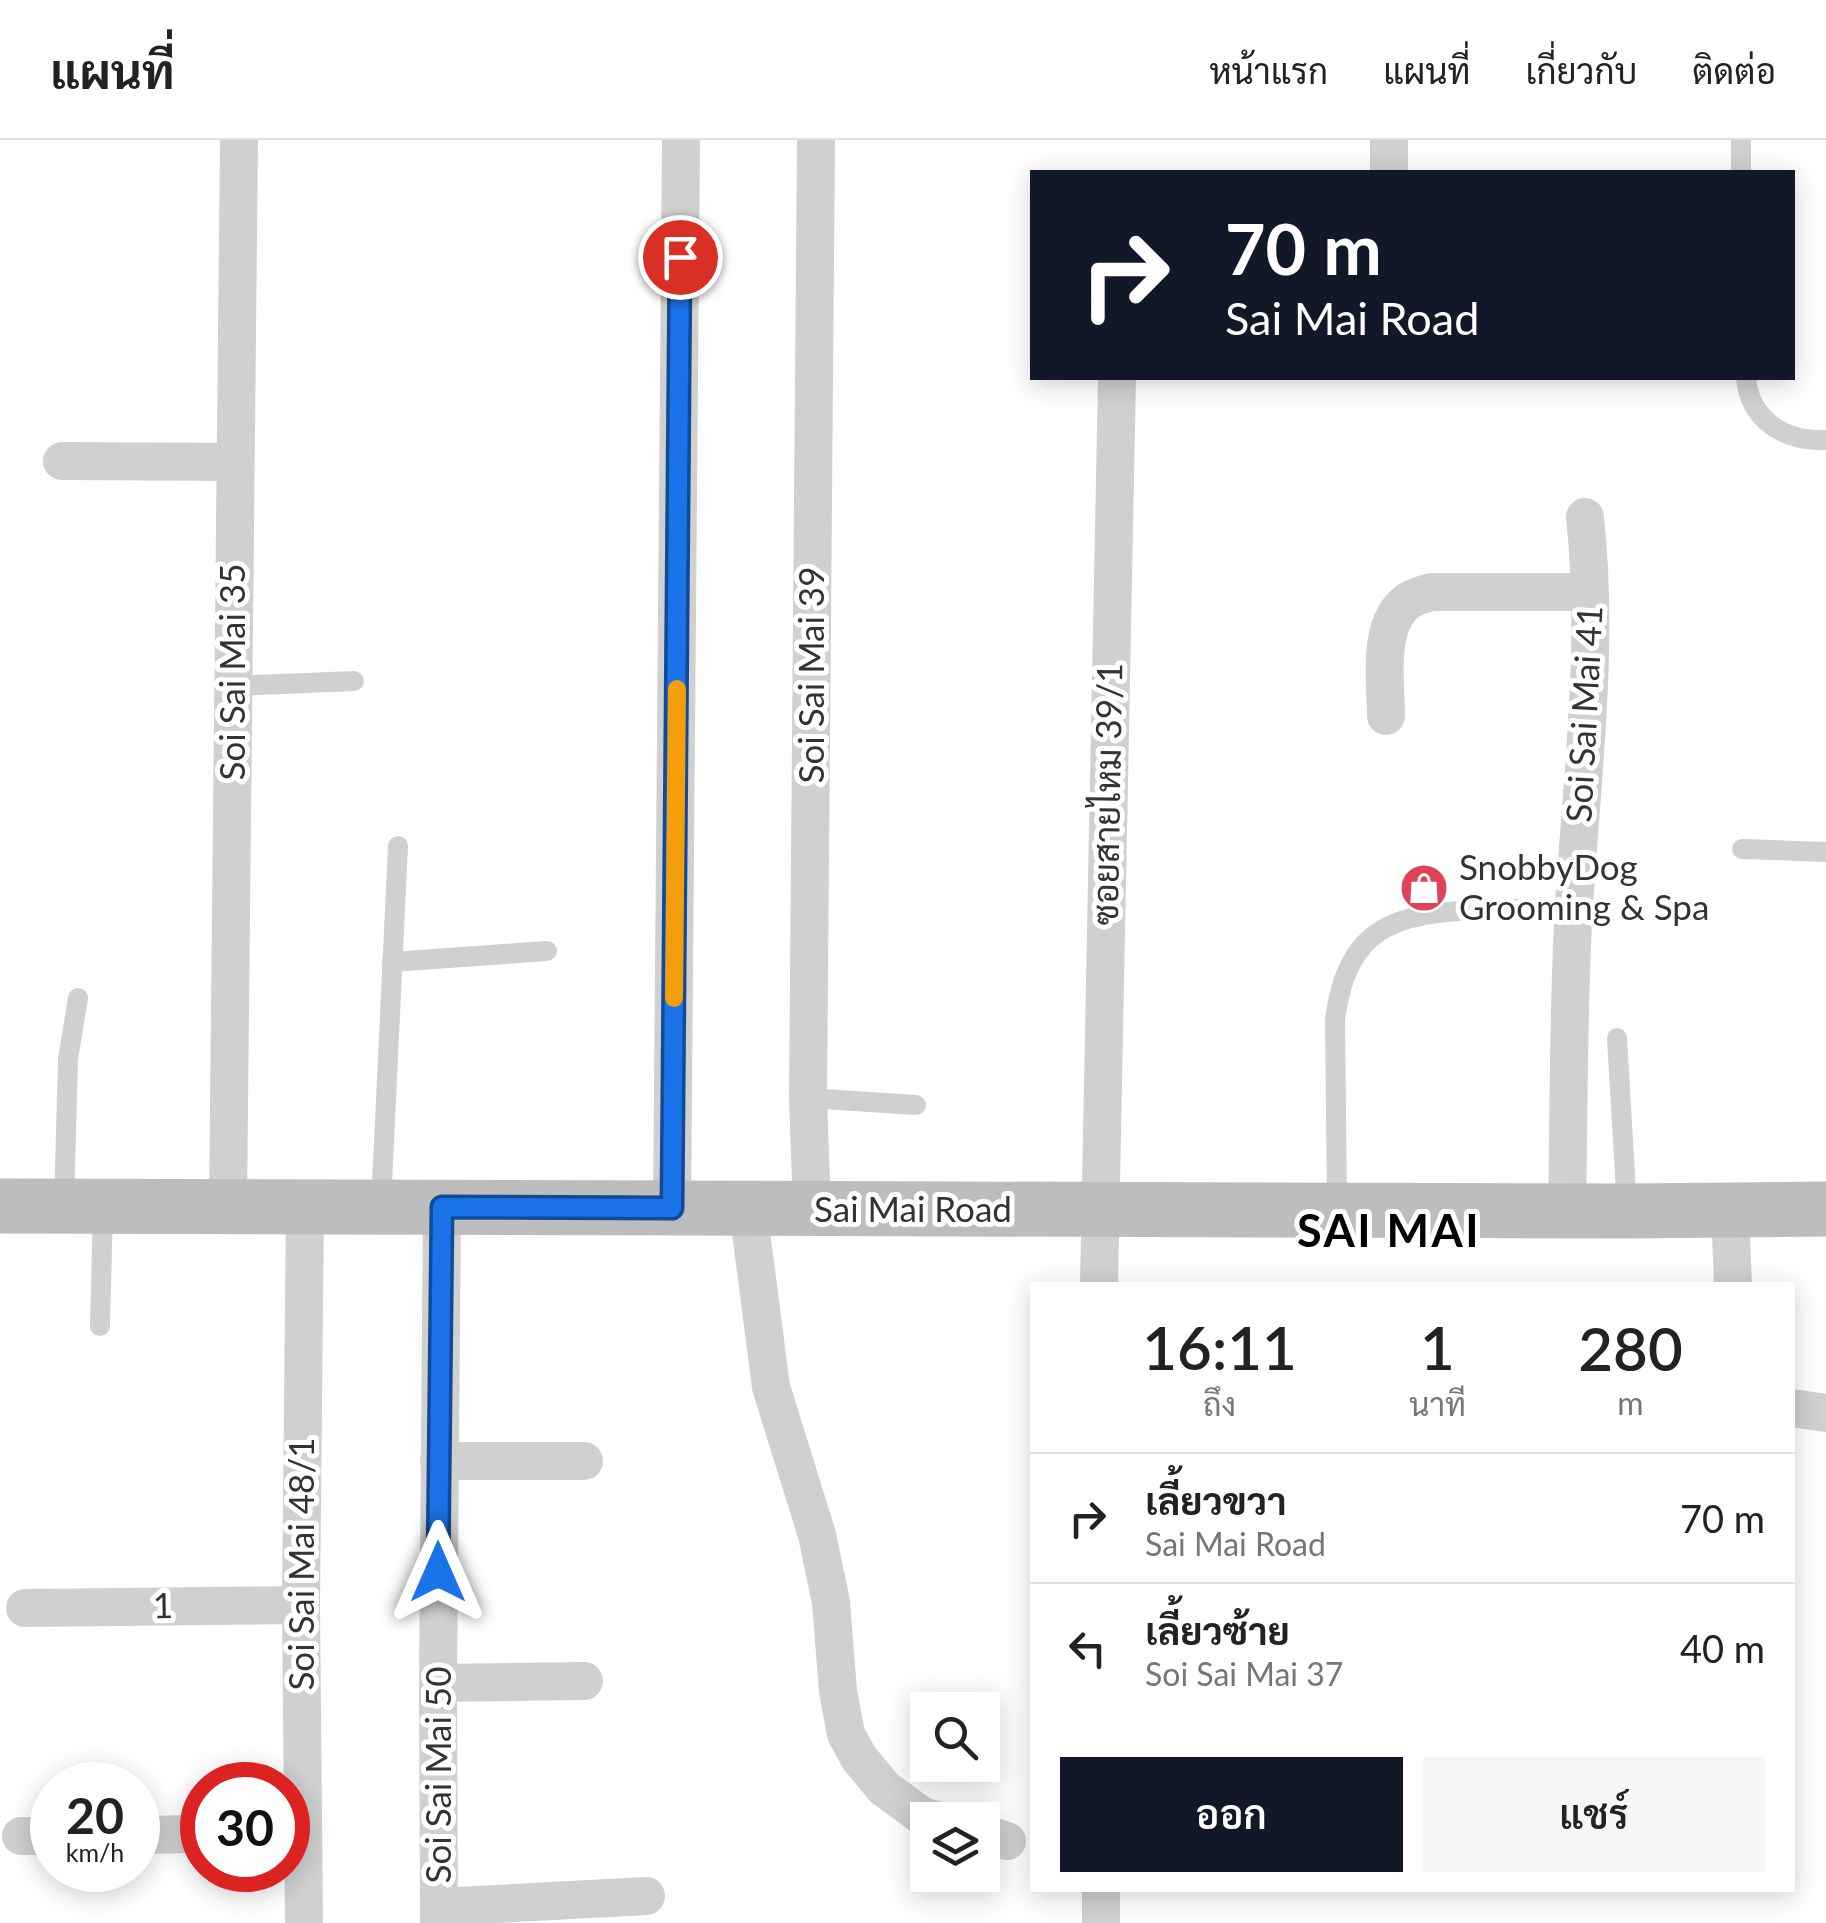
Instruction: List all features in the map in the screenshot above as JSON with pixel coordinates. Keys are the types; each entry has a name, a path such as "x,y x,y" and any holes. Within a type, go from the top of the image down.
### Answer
{"main road":[{"name":"Sai Mai Road","path":"0,1206 1826,1209"}],"street":[{"name":"Soi Sai Mai 35","path":"228,1204 239,140"},
{"path":"672,1208 681,140"},
{"name":"Soi Sai Mai 39","path":"812,1209 808,1098 816,140"},
{"path":"1389,140 1390,170"},
{"name":"ซอยสายไหม 39/1","path":"1099,1282 1117,380"},
{"path":"62,461 234,462"},
{"name":"Soi Sai Mai 41","path":"1567,1210 1574,907 1587,736 1590,592 1585,517"},
{"path":"1386,716 1386,643 1393,621 1408,601 1431,592 1590,592"},
{"name":"Soi Sai Mai 48/1","path":"297,1762 305,1205"},
{"name":"Soi Sai Mai 50","path":"439,1915 442,1207"},
{"path":"748,1209 771,1387 832,1602 838,1690 846,1734 859,1758 884,1788 910,1807"},
{"path":"1730,1211 1733,1282"},
{"path":"1795,1408 1826,1413"},
{"path":"440,1461 584,1461"},
{"name":"1","path":"25,1608 301,1605"},
{"path":"438,1682 584,1680"},
{"name":"Soi Sai Mai 48/1","path":"301,1892 304,1923"},
{"path":"1100,1923 1101,1892"},
{"path":"439,1915 646,1896"}],"lane":[{"path":"1741,140 1741,170"},
{"path":"1747,380 1761,417 1782,435 1826,440"},
{"path":"233,686 354,681"},
{"path":"380,1206 398,846"},
{"path":"1742,849 1826,852"},
{"path":"1336,1210 1338,990 1368,940 1397,922 1428,912 1574,907"},
{"path":"392,962 547,951"},
{"path":"78,998 68,1059 100,1326"},
{"path":"1618,1038 1627,1211"},
{"path":"808,1098 916,1106"}],"slow traffic":[{"path":"674,998 677,689"}],"place":[{"name":"SnobbyDog Grooming & Spa","path":"1424,888"}],"district":[{"name":"SAI MAI","path":"1389,1231"}],"route":[{"path":"438,1572 442,1207 672,1208 680,257"}]}
